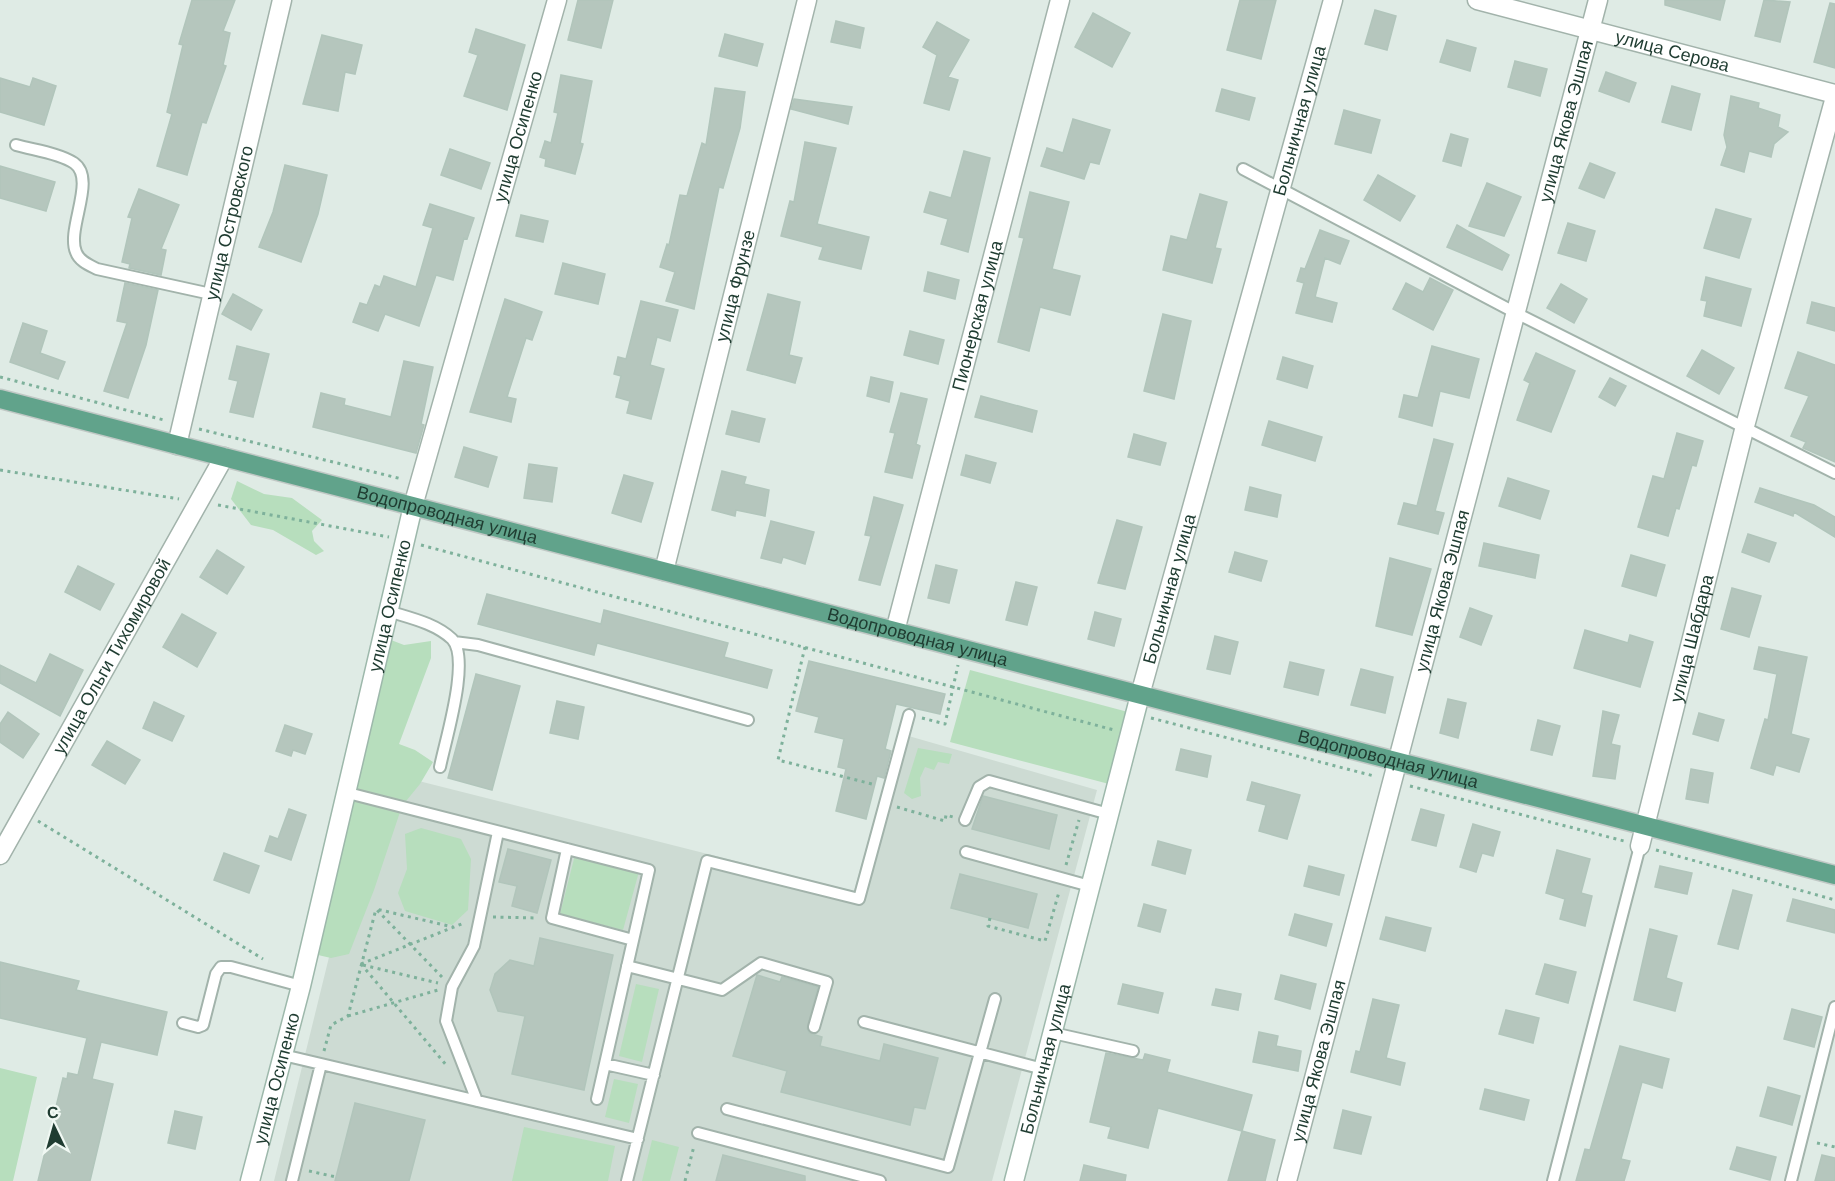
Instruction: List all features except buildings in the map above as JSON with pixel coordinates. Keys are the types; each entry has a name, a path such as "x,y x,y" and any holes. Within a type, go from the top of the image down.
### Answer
{"main road":[{"name":"Водопроводная улица","path":"0,399 1835,875"}],"street":[{"name":"улица Островского","path":"177,445 282,0"},
{"name":"улица Осипенко","path":"250,1181 302,986 344,792 413,506 557,0"},
{"name":"улица Фрунзе","path":"664,571 807,0"},
{"name":"Пионерская улица","path":"895,631 1060,0"},
{"name":"Больничная улица","path":"1014,1181 1140,695 1333,0"},
{"name":"улица Серова","path":"1477,0 1835,96"},
{"name":"улица Якова Эшпая","path":"1287,1181 1598,0"},
{"name":"улица Шабдара","path":"1640,846 1745,426 1835,96"},
{"name":"улица Ольги Тихомировой","path":"0,855 26,813 224,457"}],"lane":[{"path":"16,145 75,163 80,171 83,181 74,242 76,253 84,262 97,268 211,294"},
{"path":"1243,169 1516,312 1835,473"},
{"path":"388,611 435,627 454,642 478,645 748,720"},
{"path":"440,767 458,682 459,662 454,642"},
{"path":"627,1181 707,861 859,900 909,715"},
{"path":"965,820 979,787 989,781 1109,814"},
{"path":"344,792 649,870 597,1099"},
{"path":"477,1101 446,1021 452,987 474,945 498,831"},
{"name":"улица Шабдара","path":"1553,1181 1640,846"},
{"path":"567,849 552,918 633,940"},
{"path":"966,852 1090,886"},
{"path":"627,966 722,990 761,963 827,982 814,1027"},
{"path":"183,1023 198,1027 203,1024 216,974 221,967 231,967 302,986"},
{"path":"727,1109 948,1167 996,999"},
{"path":"1791,1181 1835,1007"},
{"path":"864,1022 1043,1069"},
{"path":"1053,1033 1133,1051"},
{"path":"283,1055 638,1139"},
{"path":"292,1181 321,1064"},
{"path":"605,1064 654,1075"},
{"path":"698,1133 880,1181"}],"path":[{"path":"0,377 405,480"},
{"path":"0,470 199,502 405,540 1130,734"},
{"path":"805,647 778,760 889,788"},
{"path":"909,715 945,724 959,658"},
{"path":"885,803 945,821 946,815 965,820"},
{"path":"26,813 265,961"},
{"path":"1640,846 1835,900"},
{"path":"376,909 455,927"},
{"path":"376,909 452,987"},
{"path":"348,1016 376,909"},
{"path":"361,964 480,917 552,918"},
{"path":"988,927 990,918"},
{"path":"361,964 452,987"},
{"path":"361,964 454,1074"},
{"path":"321,1064 331,1025 348,1016 452,987"},
{"path":"685,1181 698,1133"},
{"path":"1816,1143 1835,1147"},
{"path":"295,1168 336,1177"}],"shaded area":[{"path":"898,733 1097,790 992,1181 274,1181 375,770 854,891"}],"green space":[{"path":"237,481 264,494 292,498 322,520 312,531 314,541 324,551 316,555 273,530 251,525 231,499"},
{"path":"391,640 404,645 431,641 431,658 399,744 415,750 433,762 420,784 402,806 374,890 349,954 331,958 318,955 321,935"},
{"path":"970,670 1128,712 1109,784 950,742"},
{"path":"918,748 952,754 949,764 938,762 934,770 925,767 920,778 921,796 912,799 904,793"},
{"path":"421,828 461,839 471,859 468,910 452,925 405,911 398,893 407,869 405,834"},
{"path":"576,851 640,868 623,930 560,914"},
{"path":"636,984 659,989 642,1062 619,1056"},
{"path":"0,1068 37,1077 13,1181 0,1181"},
{"path":"614,1079 638,1084 629,1123 605,1117"},
{"path":"524,1127 615,1146 608,1181 512,1181"},
{"path":"652,1140 679,1147 670,1181 642,1181"}]}
